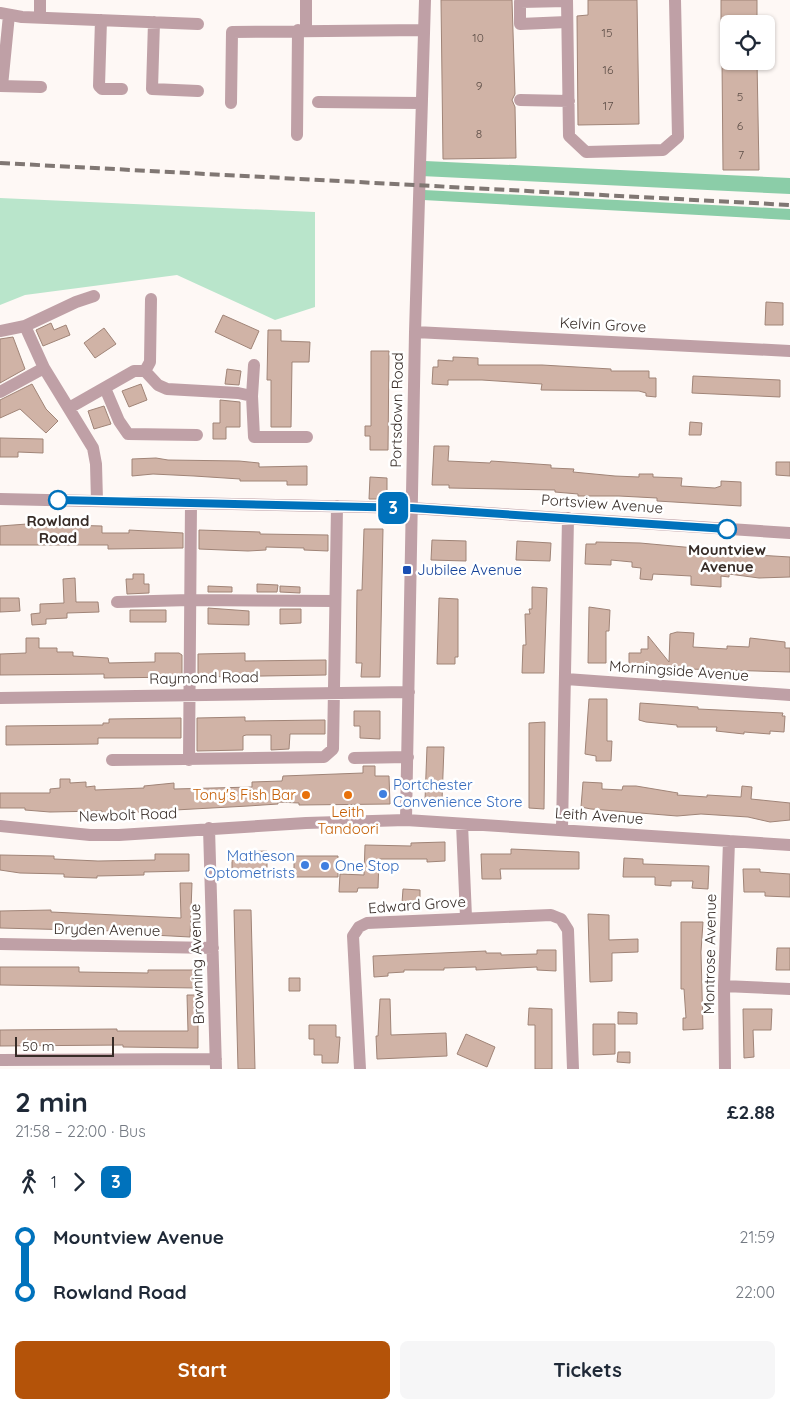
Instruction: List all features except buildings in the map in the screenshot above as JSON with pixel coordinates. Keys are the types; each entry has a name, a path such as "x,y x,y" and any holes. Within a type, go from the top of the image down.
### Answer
{"street":[{"path":"40,0 40,17"},
{"path":"297,135 302,30 306,0"},
{"name":"Portsdown Road","path":"406,820 415,332 425,0"},
{"path":"567,22 520,24 520,2 567,1 569,136 586,152 663,150 678,137 675,0"},
{"path":"41,87 1,86 4,14 198,24"},
{"path":"101,20 99,86 102,89 122,90"},
{"path":"154,22 152,89 198,91"},
{"path":"231,103 232,32 256,30 424,30"},
{"path":"520,100 569,101"},
{"path":"318,102 421,103"},
{"path":"0,331 25,326 76,302 94,296"},
{"path":"145,371 150,362 151,299"},
{"path":"25,326 44,368 93,448 96,464 97,501"},
{"name":"Kelvin Grove","path":"415,332 790,351"},
{"path":"254,365 252,396 254,437 308,436"},
{"path":"0,392 44,368"},
{"path":"69,408 134,371 145,371 158,385 167,389 238,393 252,396"},
{"path":"105,388 119,421 128,434 197,434"},
{"path":"0,499 412,508"},
{"path":"189,760 191,503"},
{"path":"112,760 324,757 333,748 336,693 334,601 338,506"},
{"name":"Portsview Avenue","path":"412,508 790,534"},
{"path":"562,829 568,518"},
{"path":"117,602 190,600 334,601"},
{"name":"Morningside Avenue","path":"566,679 790,695"},
{"name":"Raymond Road","path":"0,698 409,692"},
{"path":"354,758 408,757"},
{"name":"Leith Avenue","path":"406,820 790,845"},
{"name":"Newbolt Road","path":"0,826 90,835 406,820"},
{"path":"462,824 466,917"},
{"name":"Browning Avenue","path":"209,828 216,1064"},
{"name":"Montrose Avenue","path":"725,1069 724,986 729,841"},
{"name":"Edward Grove","path":"360,1069 353,936 355,931 367,923 466,917 551,915 561,919 568,930 573,1069"},
{"name":"Dryden Avenue","path":"0,944 213,948"},
{"path":"724,986 790,989"},
{"path":"0,1060 216,1064"}],"green space":[{"path":"425,161 790,178 790,194 421,176"},
{"path":"424,190 790,209 790,220 423,200"},
{"path":"0,198 315,212 315,307 275,320 177,275 25,295 0,305"}],"railway":[{"path":"0,163 790,205"}],"bus line":[{"name":"3","path":"58,500 412,508 727,529"}],"place":[{"name":"Rowland Road","path":"58,500"},
{"name":"Mountview Avenue","path":"727,529"},
{"name":"Jubilee Avenue","path":"407,570"},
{"name":"Portchester Convenience Store","path":"383,794"},
{"name":"Tony's Fish Bar","path":"306,795"},
{"name":"Leith Tandoori","path":"348,795"},
{"name":"Matheson Optometrists","path":"305,865"},
{"name":"One Stop","path":"325,866"}]}
